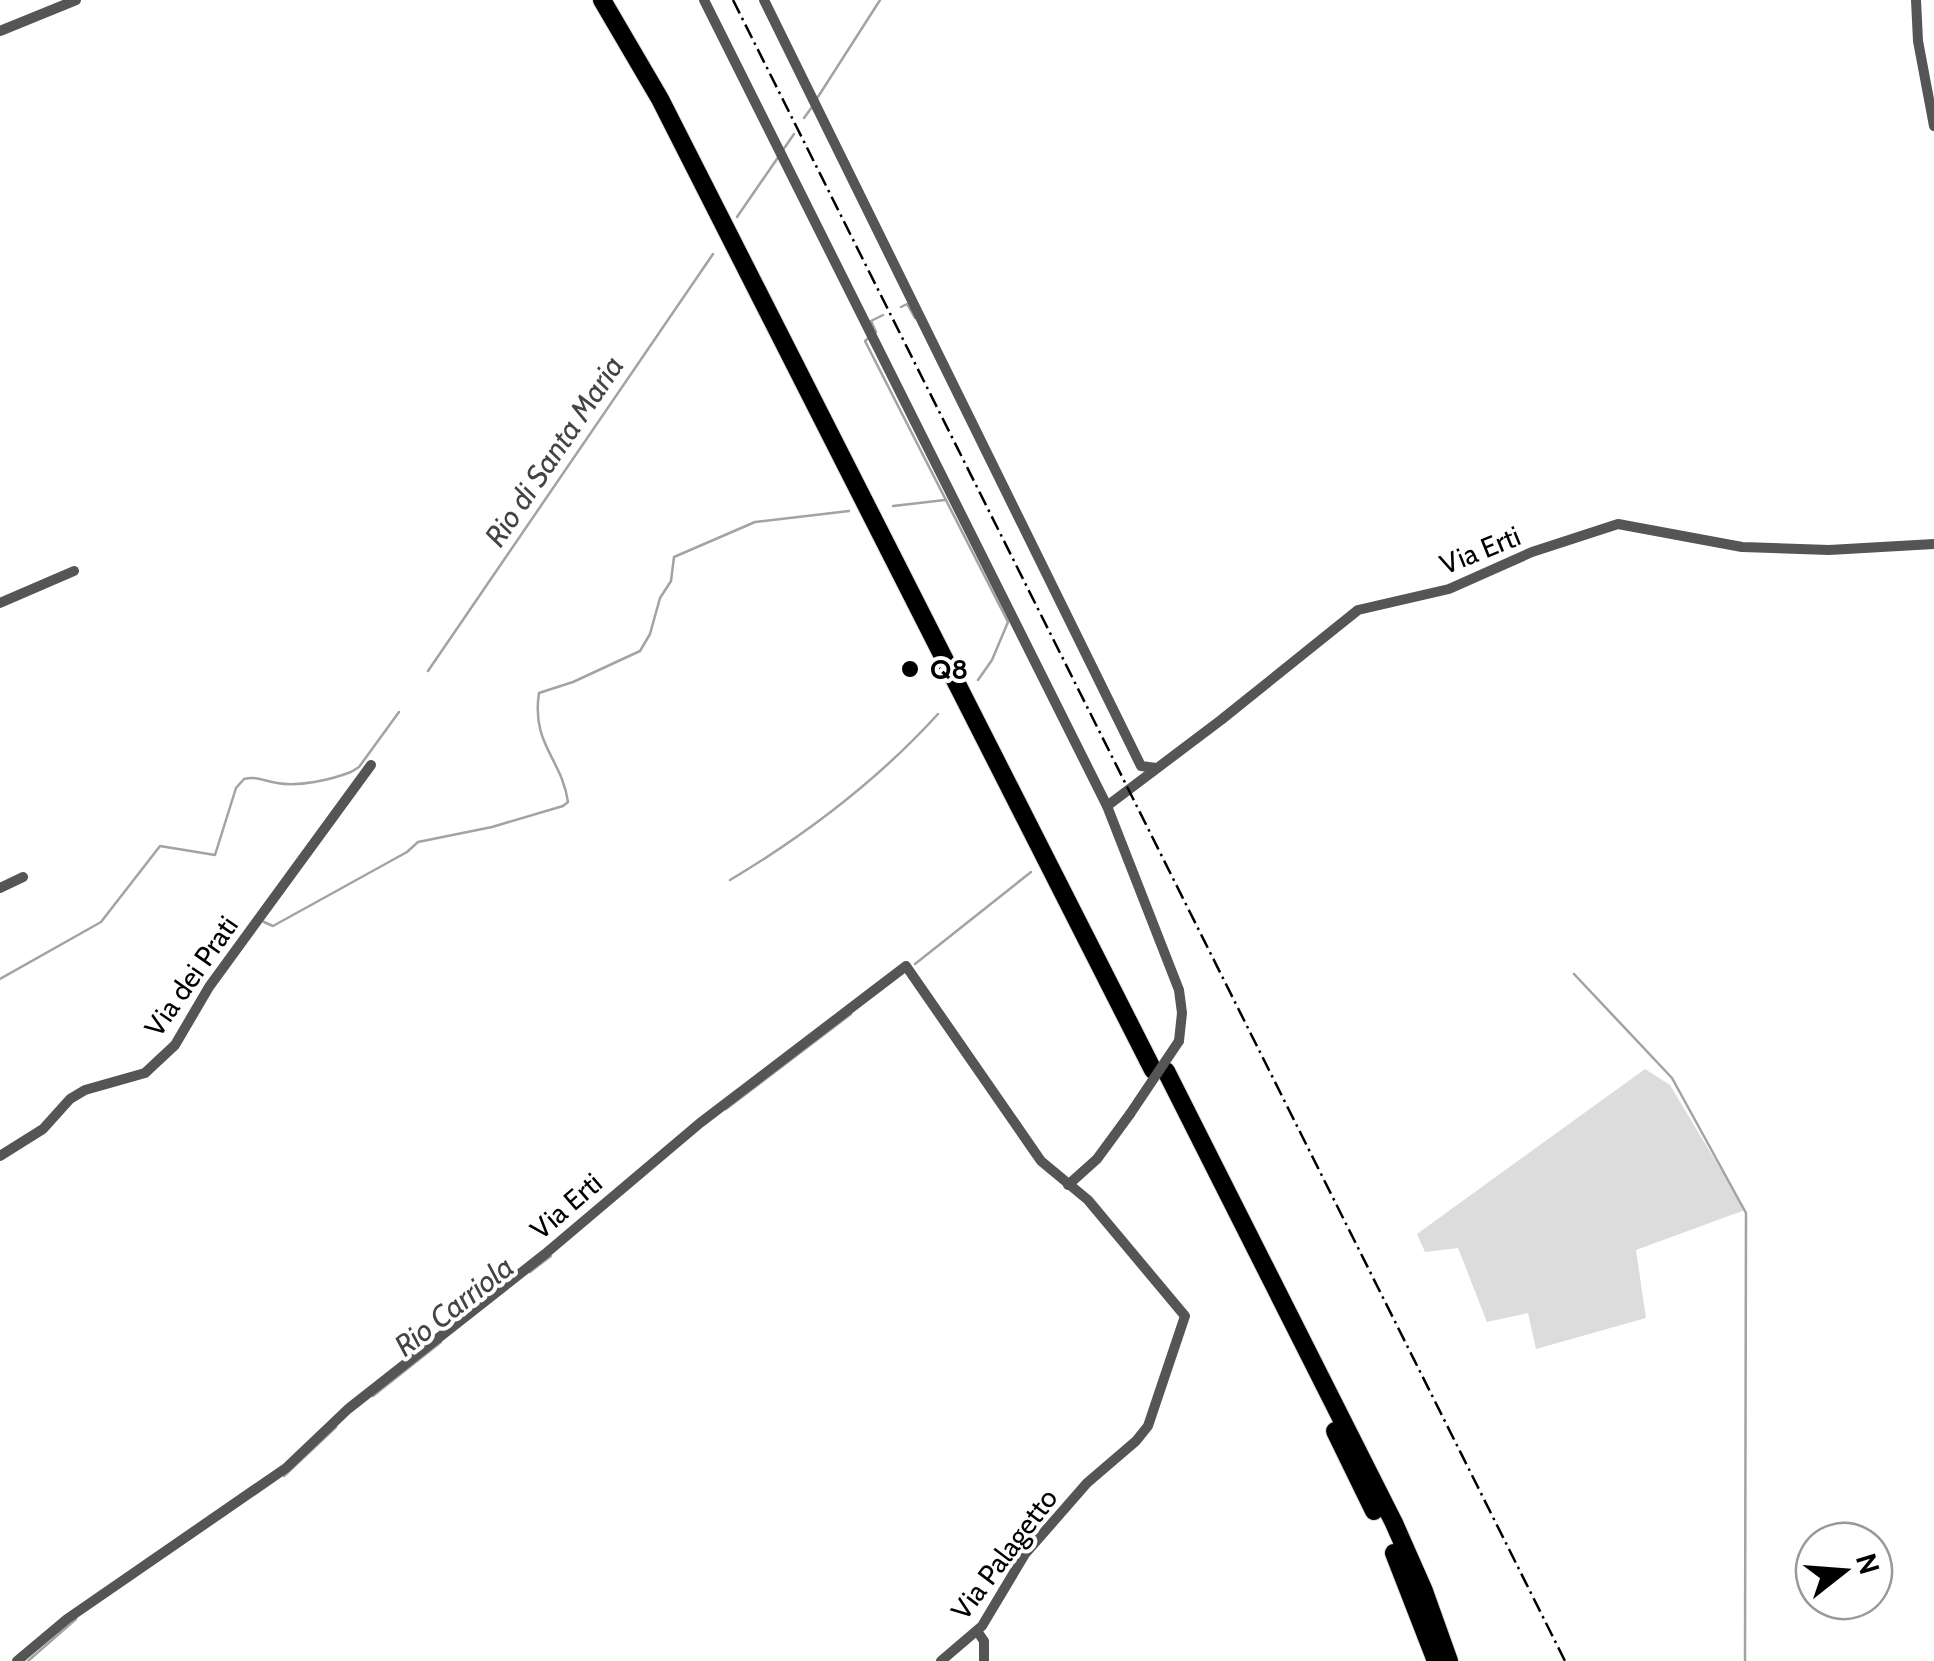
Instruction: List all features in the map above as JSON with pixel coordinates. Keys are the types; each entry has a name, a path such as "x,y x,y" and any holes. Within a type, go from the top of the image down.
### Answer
{"highway":[{"path":"602,0 667,112 1394,1523 1424,1591 1448,1661"},
{"path":"614,0 715,180 1159,1071 1385,1531 1436,1661"}],"street":[{"path":"0,31 76,0"},
{"path":"704,0 1107,806 1182,1000 1179,1041 1098,1159 1068,1185"},
{"path":"764,0 1141,766 1158,768"},
{"path":"1916,0 1918,41 1934,126"},
{"name":"Via Erti","path":"1107,806 1358,610 1450,589 1532,552 1618,524 1742,546 1829,550 1934,544"},
{"path":"0,604 74,571"},
{"name":"Via dei Prati","path":"0,1156 42,1129 70,1099 85,1090 145,1073 176,1045 209,987 371,765"},
{"path":"0,888 24,877"},
{"name":"Via Erti","path":"17,1661 67,1618 286,1468 348,1409 546,1254 700,1123 906,966"},
{"name":"Via Palagetto","path":"906,966 1041,1161 1088,1200 1185,1316 1148,1426 1086,1483 1025,1554 977,1631 941,1661"},
{"path":"977,1631 984,1642 984,1661"}],"shaded area":[{"path":"1645,1069 1670,1085 1745,1210 1636,1250 1646,1318 1536,1349 1528,1313 1487,1322 1458,1248 1425,1252 1417,1234"}],"waterway":[{"name":"Rio di Santa Maria","path":"816,100 880,0"},
{"name":"Rio di Santa Maria","path":"804,118 812,107"},
{"name":"Rio di Santa Maria","path":"783,150 794,134"},
{"name":"Rio di Santa Maria","path":"737,217 779,156"},
{"name":"Rio di Santa Maria","path":"428,671 713,254"},
{"path":"901,307 907,304 915,318"},
{"path":"876,332 871,321 883,315"},
{"path":"870,337 865,341 1008,622 992,660 978,680"},
{"path":"893,506 945,500"},
{"path":"264,922 273,926 407,852 418,842 492,827 563,806 568,802 565,787 539,726 539,693 640,651 650,634 660,598 671,581 674,557 755,522 849,511"},
{"name":"Rio di Santa Maria","path":"0,979 101,922 160,846 215,855 236,788 244,779 295,784 351,772 359,767 399,712"},
{"path":"730,880 840,805 891,762 938,714"},
{"name":"Rio Carriola","path":"915,964 1031,872"},
{"path":"1574,974 1672,1078 1746,1213 1745,1661"},
{"name":"Rio Carriola","path":"726,1109 851,1014"},
{"name":"Rio Carriola","path":"530,1272 551,1256"},
{"name":"Rio Carriola","path":"373,1396 441,1342"},
{"name":"Rio Carriola","path":"284,1476 336,1427"},
{"name":"Rio Carriola","path":"28,1661 76,1619"}],"railway":[{"path":"733,0 1565,1661"}],"place":[{"name":"Q8","path":"910,669"}]}
